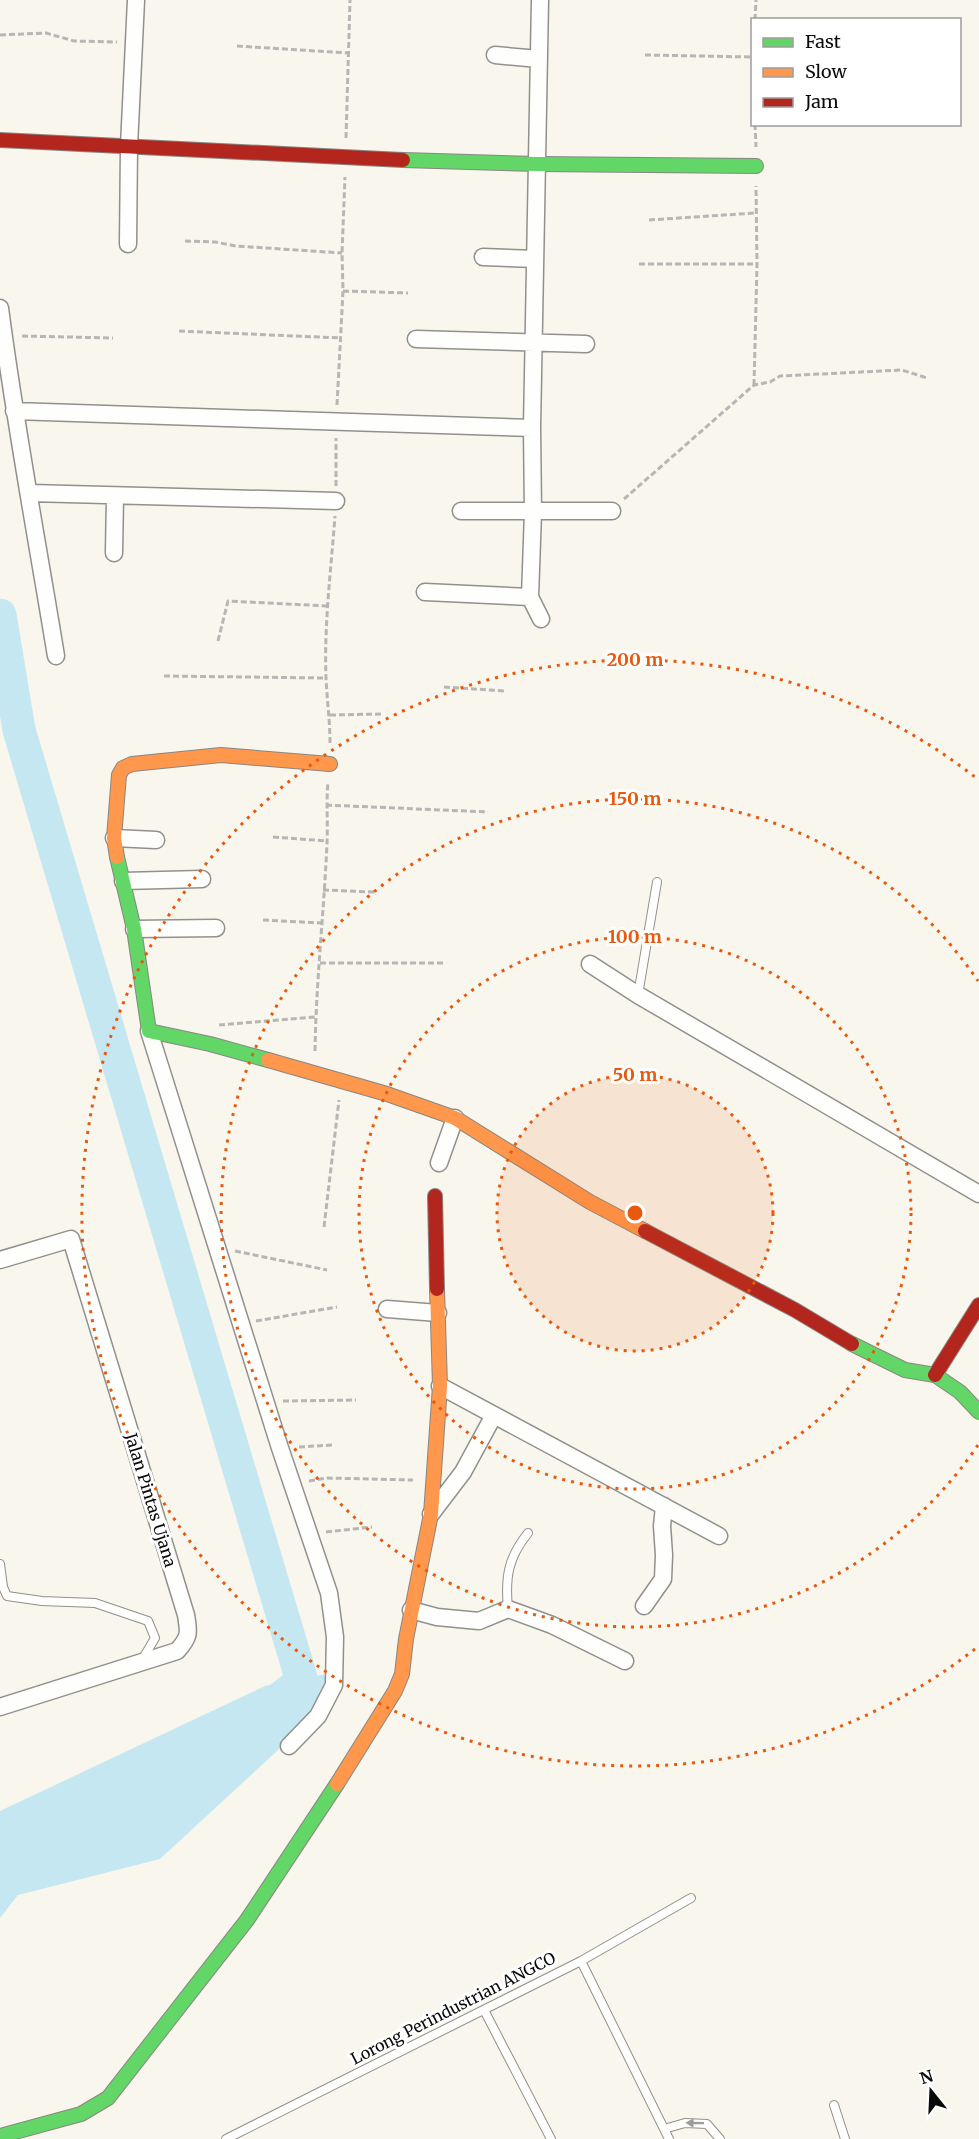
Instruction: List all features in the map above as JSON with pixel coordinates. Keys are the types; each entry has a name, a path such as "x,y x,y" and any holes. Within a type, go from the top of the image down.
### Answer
{"street":[{"path":"128,244 129,146 136,0"},
{"path":"540,0 530,597 542,619"},
{"path":"495,55 539,59"},
{"path":"0,140 346,158 537,164 756,166"},
{"path":"483,257 535,259"},
{"path":"0,308 14,411 30,493 56,656"},
{"path":"416,339 586,344"},
{"path":"14,411 532,428"},
{"path":"30,493 336,501"},
{"path":"114,553 115,496"},
{"path":"460,511 612,511"},
{"path":"425,592 530,597"},
{"path":"289,1746 318,1716 334,1685 335,1637 329,1593 280,1448 149,1030 134,929 114,838 119,775 123,768 132,764 221,755 330,764"},
{"path":"114,838 156,840"},
{"path":"123,881 202,879"},
{"path":"134,929 216,928"},
{"path":"591,964 638,995 979,1194"},
{"path":"149,1030 210,1044 341,1080 455,1118 590,1202 795,1310 859,1349 905,1370 935,1375 960,1392 979,1412"},
{"path":"439,1162 455,1118"},
{"path":"0,2136 81,2114 108,2098 247,1920 327,1800 395,1691 402,1674 411,1610 431,1514 440,1386 435,1196"},
{"name":"Jalan Pintas Ujana","path":"0,1260 71,1239 186,1615 189,1634 177,1651 0,1707"},
{"path":"935,1375 979,1305"},
{"path":"387,1309 438,1313"},
{"path":"440,1386 719,1536"},
{"path":"431,1514 463,1473 494,1415"},
{"path":"644,1606 663,1579 664,1506"},
{"path":"411,1610 437,1617 479,1621 508,1609 552,1625 625,1661"}],"lane":[{"path":"638,995 657,882"},
{"path":"508,1609 506,1583 515,1550 528,1533"},
{"path":"0,1564 3,1587 7,1596 95,1603 148,1621 155,1638 140,1663"},
{"name":"Lorong Perindustrian ANGCO","path":"226,2139 581,1961 691,1898"},
{"path":"581,1961 669,2139"},
{"path":"484,2010 552,2139"},
{"path":"834,2105 845,2139"},
{"path":"664,2128 685,2123 707,2124 720,2139"}],"path":[{"path":"315,1074 316,1017 327,841 326,805 330,764 330,715 326,678 328,606 336,501 336,422 343,291 342,253 350,0"},
{"path":"755,18 756,0"},
{"path":"0,35 46,33 74,41 135,43"},
{"path":"237,46 348,53"},
{"path":"645,55 751,57"},
{"path":"754,385 757,264 755,126"},
{"path":"649,220 755,213"},
{"path":"185,241 342,253"},
{"path":"639,264 757,264"},
{"path":"343,291 408,293"},
{"path":"3,331 16,336 113,338"},
{"path":"179,331 341,338"},
{"path":"612,511 634,489 754,385 770,382 780,376 902,370 927,378"},
{"path":"218,640 228,601 328,606"},
{"path":"164,676 326,678"},
{"path":"444,687 505,691"},
{"path":"330,715 382,714"},
{"path":"326,805 488,813"},
{"path":"273,837 327,841"},
{"path":"323,890 374,892"},
{"path":"263,920 322,923"},
{"path":"320,963 444,963"},
{"path":"208,1026 316,1017"},
{"path":"324,1227 341,1080"},
{"path":"218,1248 327,1270"},
{"path":"243,1324 336,1307"},
{"path":"266,1402 356,1400"},
{"path":"280,1448 333,1445"},
{"path":"327,1478 432,1481"},
{"path":"306,1526 328,1533 372,1527"}],"water":[{"path":"332,1673 315,1716 160,1859 18,1895 0,1918 0,1811 265,1686"}],"waterway":[{"path":"0,615 19,730 302,1681 270,1706"}],"traffic: fast":[{"path":"403,160 756,166"},
{"path":"117,857 134,929 149,1031 210,1044 268,1060"},
{"path":"852,1344 905,1370 935,1375 960,1392 979,1412"},
{"path":"0,2136 81,2114 108,2098 247,1920 337,1784"}],"traffic: slow":[{"path":"117,857 114,838 119,775 123,768 132,764 221,755 330,764"},
{"path":"268,1060 387,1094 455,1118 590,1202 645,1231"},
{"path":"337,1784 395,1691 402,1674 406,1639 431,1514 440,1386 437,1289"}],"traffic: jam":[{"path":"0,140 403,160"},
{"path":"435,1196 437,1289"},
{"path":"645,1231 795,1310 852,1344"},
{"path":"935,1375 979,1305"}]}
